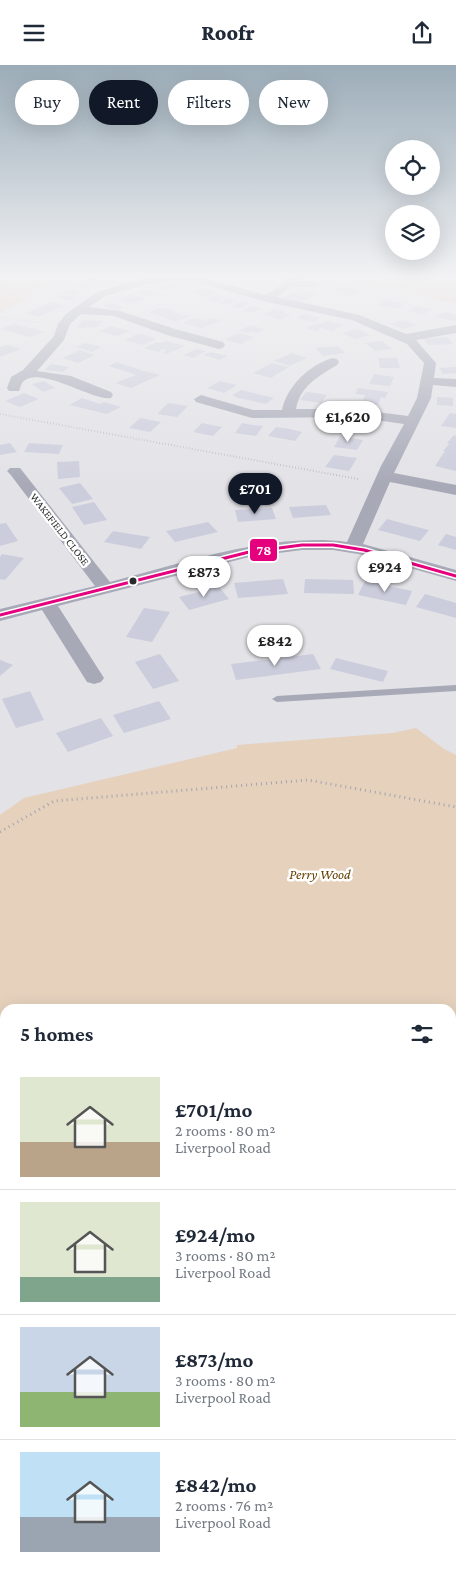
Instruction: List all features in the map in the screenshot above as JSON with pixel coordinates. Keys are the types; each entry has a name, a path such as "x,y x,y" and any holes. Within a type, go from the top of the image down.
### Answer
{"street":[{"path":"14,388 16,380 28,373 53,345"},
{"path":"352,549 383,479 424,398 430,363 415,345"},
{"path":"288,413 289,399 307,377 333,362"},
{"path":"28,373 66,379 106,395"},
{"path":"427,381 456,383"},
{"path":"201,399 252,414 354,413 412,421"},
{"name":"WAKEFIELD CLOSE","path":"15,471 106,588"},
{"path":"383,479 456,490"},
{"path":"0,615 258,551 291,545 334,545 386,555 456,576"},
{"path":"47,603 94,678"}],"lane":[{"path":"277,699 456,688"}],"path":[{"path":"0,414 383,479"},
{"path":"0,832 54,801 308,780 456,807"}],"green space":[{"name":"Perry Wood","path":"416,728 444,749 456,755 456,1004 0,1004 0,815 24,798 237,748 237,745 393,733"}],"building":[{"path":"9,345 21,349 0,357 0,347"},
{"path":"95,345 101,347 92,352 76,347"},
{"path":"150,345 185,346 167,354 162,353 167,350 163,349 158,352 144,348"},
{"path":"368,345 388,345 392,349 375,351"},
{"path":"338,346 345,353 322,356 316,348"},
{"path":"196,349 206,351 193,358 184,355"},
{"path":"80,350 95,355 78,363 62,358"},
{"path":"211,352 228,356 220,360 203,355"},
{"path":"292,353 307,358 290,366 274,361"},
{"path":"378,358 397,358 400,368 380,368"},
{"path":"116,362 160,375 131,388 115,383 136,375 109,366"},
{"path":"272,363 289,367 271,378 253,373"},
{"path":"51,364 69,367 63,372 44,370"},
{"path":"456,367 456,373 443,374 439,368"},
{"path":"374,374 394,377 390,386 369,384"},
{"path":"44,381 55,388 43,392 32,384"},
{"path":"220,381 237,385 224,393 207,388"},
{"path":"358,388 388,392 385,398 381,397 378,405 362,403 365,395 355,394"},
{"path":"241,390 274,398 266,404 232,395"},
{"path":"306,392 327,395 321,403 300,400"},
{"path":"24,393 39,399 20,407 5,401"},
{"path":"437,397 453,398 453,406 437,405"},
{"path":"82,398 100,404 104,402 121,407 107,414 69,405"},
{"path":"168,403 188,406 177,417 157,414"},
{"path":"450,413 456,414 456,428 441,426"},
{"path":"140,418 161,422 150,432 129,428"},
{"path":"348,419 371,422 365,433 342,429"},
{"path":"202,423 222,427 213,436 193,432"},
{"path":"242,423 263,426 256,436 235,433"},
{"path":"276,427 302,432 295,441 268,436"},
{"path":"454,435 456,436 456,471 435,466 449,444 447,443"},
{"path":"340,436 363,440 357,450 334,447"},
{"path":"10,443 17,452 0,455 0,445"},
{"path":"29,443 63,445 59,454 24,452"},
{"path":"334,455 357,458 349,471 325,467"},
{"path":"79,461 80,477 58,479 57,462"},
{"path":"80,483 93,499 72,504 59,488"},
{"path":"94,502 107,520 84,525 72,507"},
{"path":"326,505 331,515 293,518 289,507"},
{"path":"272,508 276,519 238,522 235,510"},
{"path":"387,519 429,530 420,541 378,530"},
{"path":"208,522 218,532 175,542 166,531"},
{"path":"6,523 18,541 0,546 0,524"},
{"path":"113,531 150,537 141,549 104,542"},
{"path":"446,534 456,537 456,550 438,545"},
{"path":"2,554 24,558 5,580 0,579 0,557"},
{"path":"283,579 288,594 238,598 234,583"},
{"path":"305,579 353,580 354,594 304,593"},
{"path":"365,581 412,591 406,605 358,595"},
{"path":"219,587 229,599 189,610 179,597"},
{"path":"425,594 456,603 456,618 416,607"},
{"path":"144,608 170,612 152,642 126,637"},
{"path":"160,654 179,681 153,689 135,662"},
{"path":"313,654 321,669 236,680 231,664"},
{"path":"336,658 388,671 383,682 330,669"},
{"path":"0,660 13,665 0,676"},
{"path":"30,691 44,720 16,728 2,699"},
{"path":"159,701 171,719 124,733 113,715"},
{"path":"101,718 113,736 68,752 56,733"}],"transit line":[{"name":"78","path":"0,615 249,552 302,545 333,545 364,550 395,557 456,576"}]}
